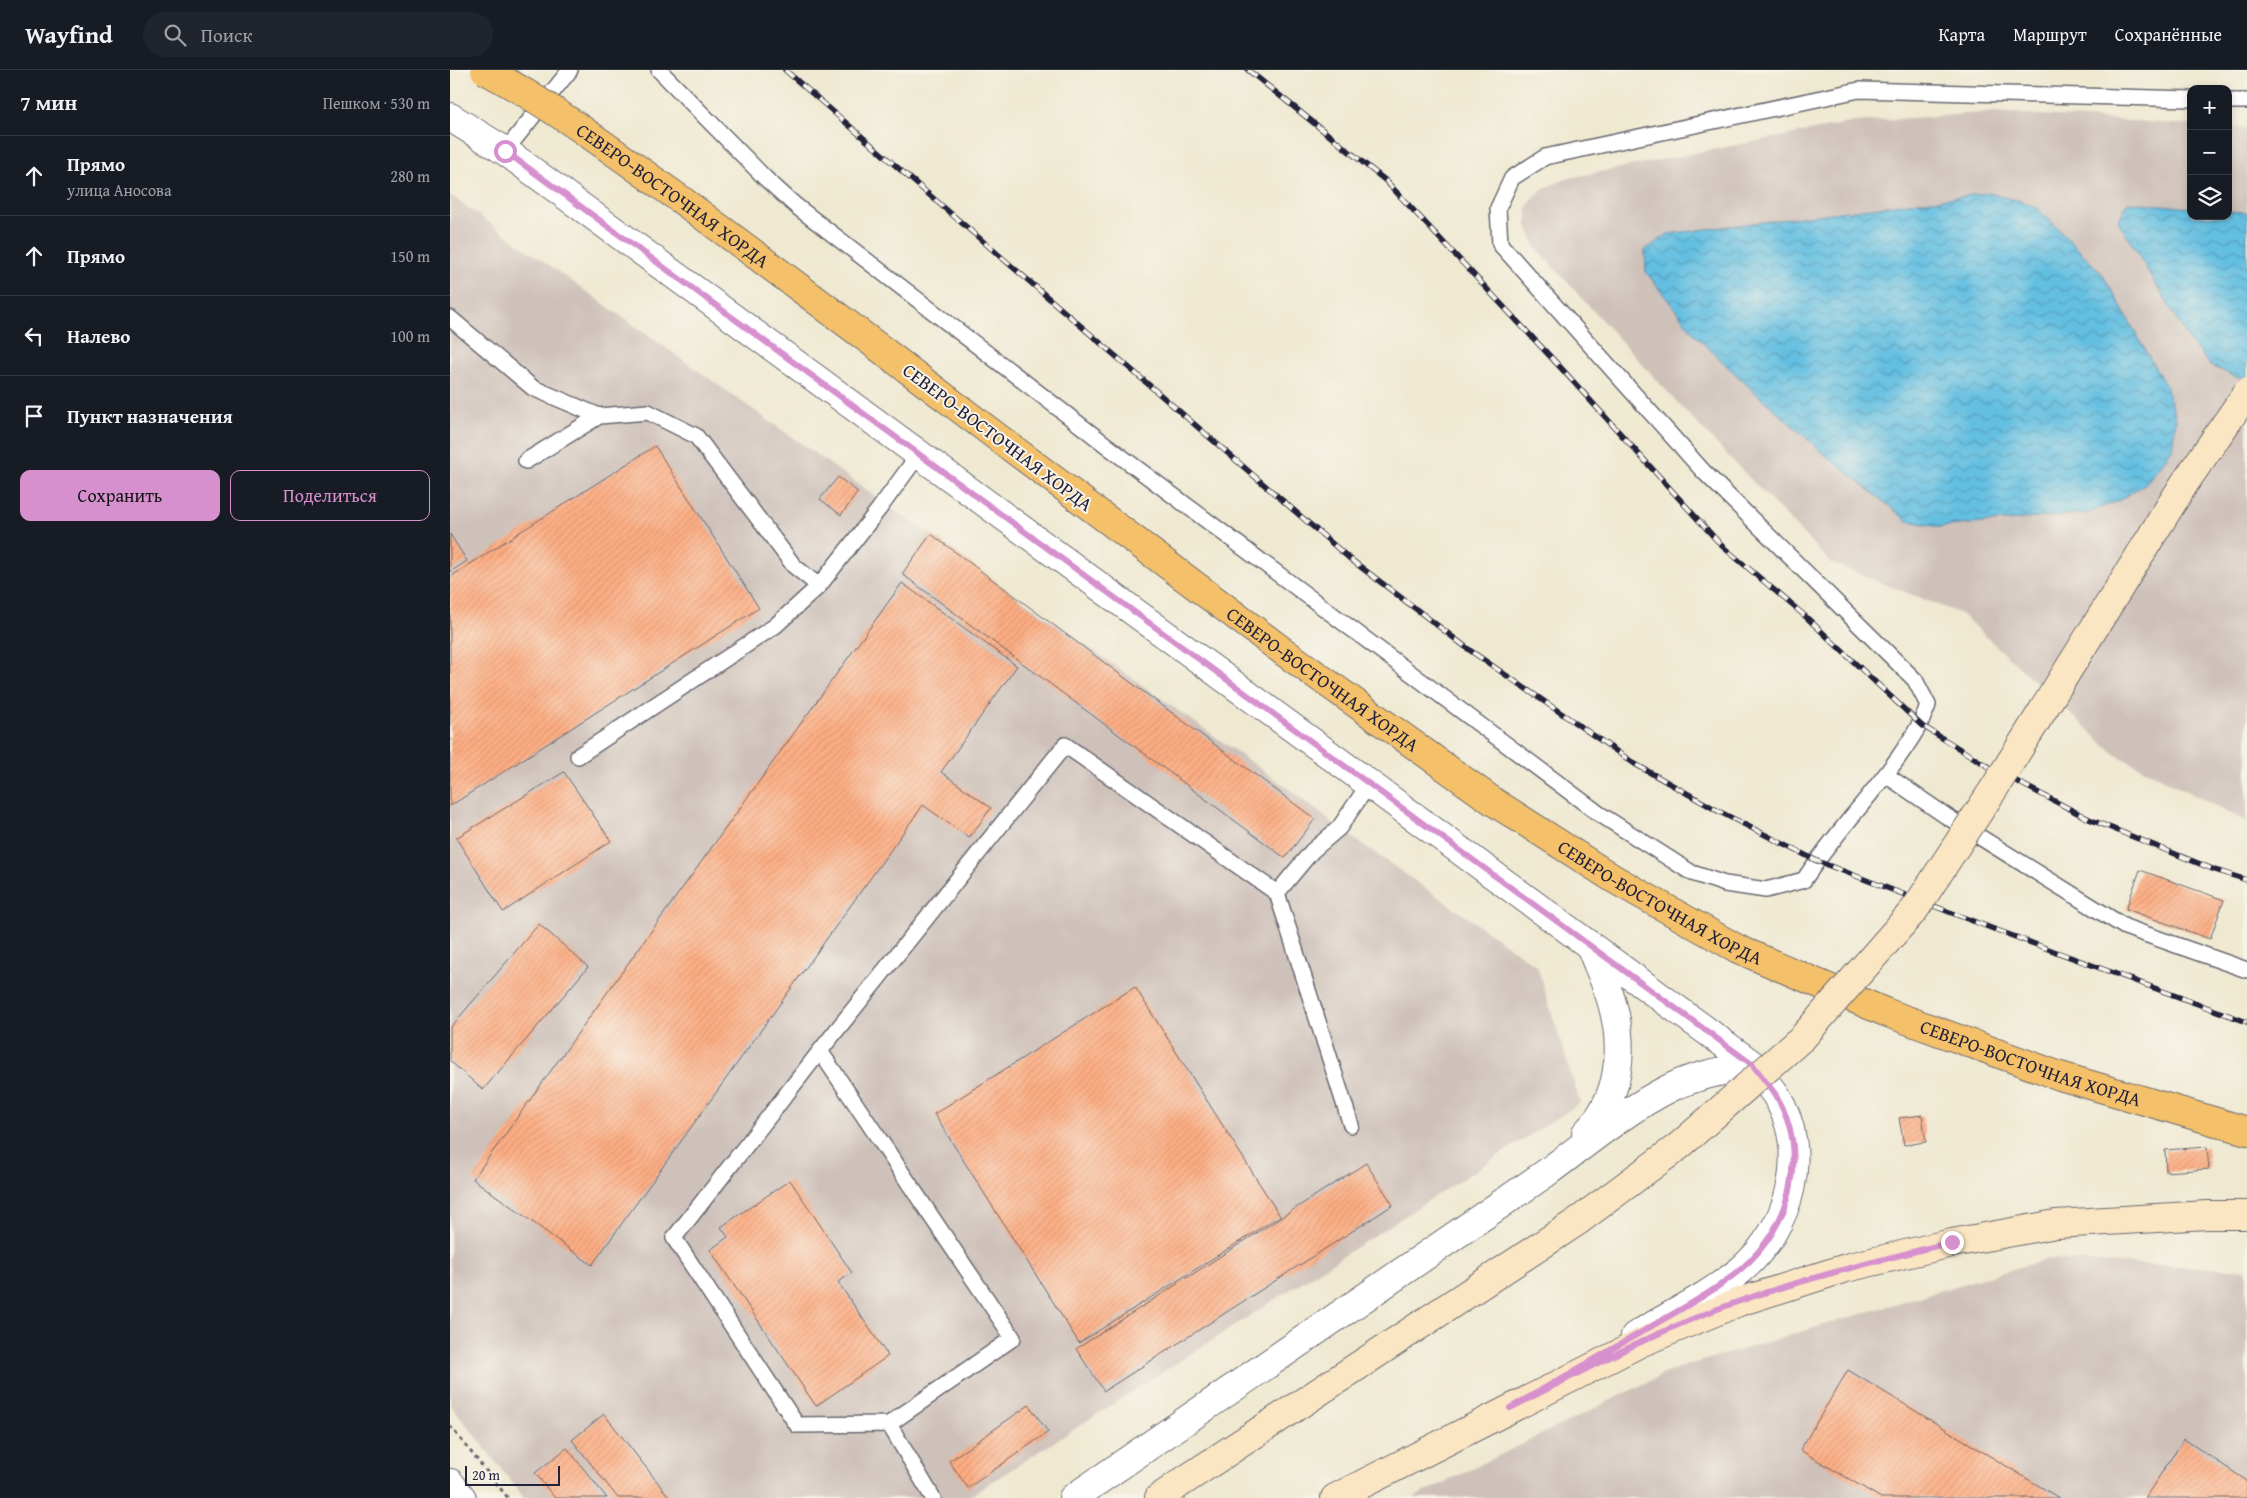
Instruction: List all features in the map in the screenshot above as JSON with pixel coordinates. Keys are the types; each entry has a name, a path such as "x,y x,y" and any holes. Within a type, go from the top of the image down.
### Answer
{"main road":[{"name":"СЕВЕРО-ВОСТОЧНАЯ ХОРДА","path":"485,70 513,85 624,159 732,237 1284,652 1494,802 1614,879 1738,949 1885,1012 2060,1076 2247,1131"},
{"path":"1169,1491 1578,1221 1679,1146 1803,1037 1915,908 1995,787 2184,484 2247,393"},
{"path":"1335,1498 1640,1342 1739,1302 1846,1268 1952,1242 2056,1224 2207,1215 2247,1215"}],"street":[{"path":"450,118 505,151 1753,1065 1776,1096 1788,1125 1794,1179 1783,1217 1765,1244 1741,1269 1693,1302 1510,1408"},
{"path":"1546,1173 1594,1125 1609,1104 1615,1082 1618,1061 1618,1036 1613,1006 1590,945"},
{"path":"1074,1498 1546,1173 1618,1120 1673,1087 1715,1072 1753,1065"},
{"path":"450,1483 462,1498"}],"lane":[{"path":"505,151 570,70"},
{"path":"659,70 766,180 796,206 1119,455 1598,813 1692,873 1725,884 1766,890 1804,880 1817,860 1886,774 1921,725 1928,705 1915,680 1703,471 1506,252 1500,244 1498,208 1512,178 1545,158 1859,90 2187,99"},
{"path":"2232,101 2247,102"},
{"path":"450,318 533,388 598,416 648,412 696,436 794,566 819,586"},
{"path":"526,462 598,416"},
{"path":"578,756 775,626 819,586 879,510 919,454"},
{"path":"820,1051 1013,1338 889,1424 797,1425 674,1238 820,1051 1065,745 1277,893 1351,1126"},
{"path":"1886,774 1946,816 2125,927 2247,970"},
{"path":"1277,893 1312,851 1339,828 1369,784"},
{"path":"889,1424 933,1498"}],"path":[{"path":"450,1426 508,1498"}],"shaded area":[{"path":"1996,112 2187,125 2187,220 2232,220 2232,127 2247,128 2247,822 2116,755 1961,614 1831,563 1686,412 1535,247 1527,224 1527,206 1542,189 1569,178 1854,122"},
{"path":"450,195 1289,789 1339,828 1537,966 1580,1103 967,1498 524,1498 450,1404"},
{"path":"2047,1259 2247,1270 2247,1498 1413,1498 1672,1370"}],"water":[{"path":"1988,193 2024,202 2040,210 2103,275 2165,385 2176,419 2172,450 2146,483 2118,501 2088,513 1939,527 1908,521 1829,458 1749,387 1696,336 1646,272 1645,250 1668,234"},
{"path":"2128,202 2187,208 2187,220 2232,220 2232,211 2247,212 2247,376 2237,378 2210,365 2191,343 2118,221"}],"building":[{"path":"655,446 759,608 450,806 450,577"},
{"path":"838,477 858,492 841,515 820,499"},
{"path":"450,534 467,561 450,572"},
{"path":"931,534 1315,819 1285,858 902,574"},
{"path":"902,583 1017,666 941,772 991,808 969,838 923,805 592,1265 473,1179"},
{"path":"564,772 611,841 503,912 456,838"},
{"path":"2140,870 2224,900 2210,939 2126,909"},
{"path":"539,924 588,967 483,1090 450,1061 450,1028"},
{"path":"1135,987 1280,1216 1079,1343 934,1114"},
{"path":"1922,1115 1926,1142 1904,1145 1899,1118"},
{"path":"2207,1147 2209,1169 2166,1172 2165,1150"},
{"path":"1366,1163 1393,1205 1104,1391 1076,1349"},
{"path":"790,1180 852,1273 838,1282 888,1356 816,1406 710,1250 728,1237 721,1227"},
{"path":"1848,1370 2059,1498 1881,1498 1800,1450"},
{"path":"1029,1405 1048,1432 968,1488 949,1461"},
{"path":"604,1414 670,1498 618,1498 572,1440"},
{"path":"2184,1439 2247,1481 2247,1498 2145,1498"},
{"path":"567,1448 607,1498 555,1498 535,1473"}],"railway":[{"path":"785,70 1349,558 1471,651 1635,764 1720,812 1817,861 1991,928 2247,1022"},
{"path":"1248,70 1386,181 1561,368 1722,546 1805,616 1921,725 1989,767 2089,819 2215,870 2247,880"}],"route":[{"path":"505,151 1753,1065 1776,1096 1788,1125 1794,1179 1783,1217 1765,1244 1741,1269 1693,1302 1510,1408 1640,1342 1739,1302 1846,1268 1952,1242"}]}
